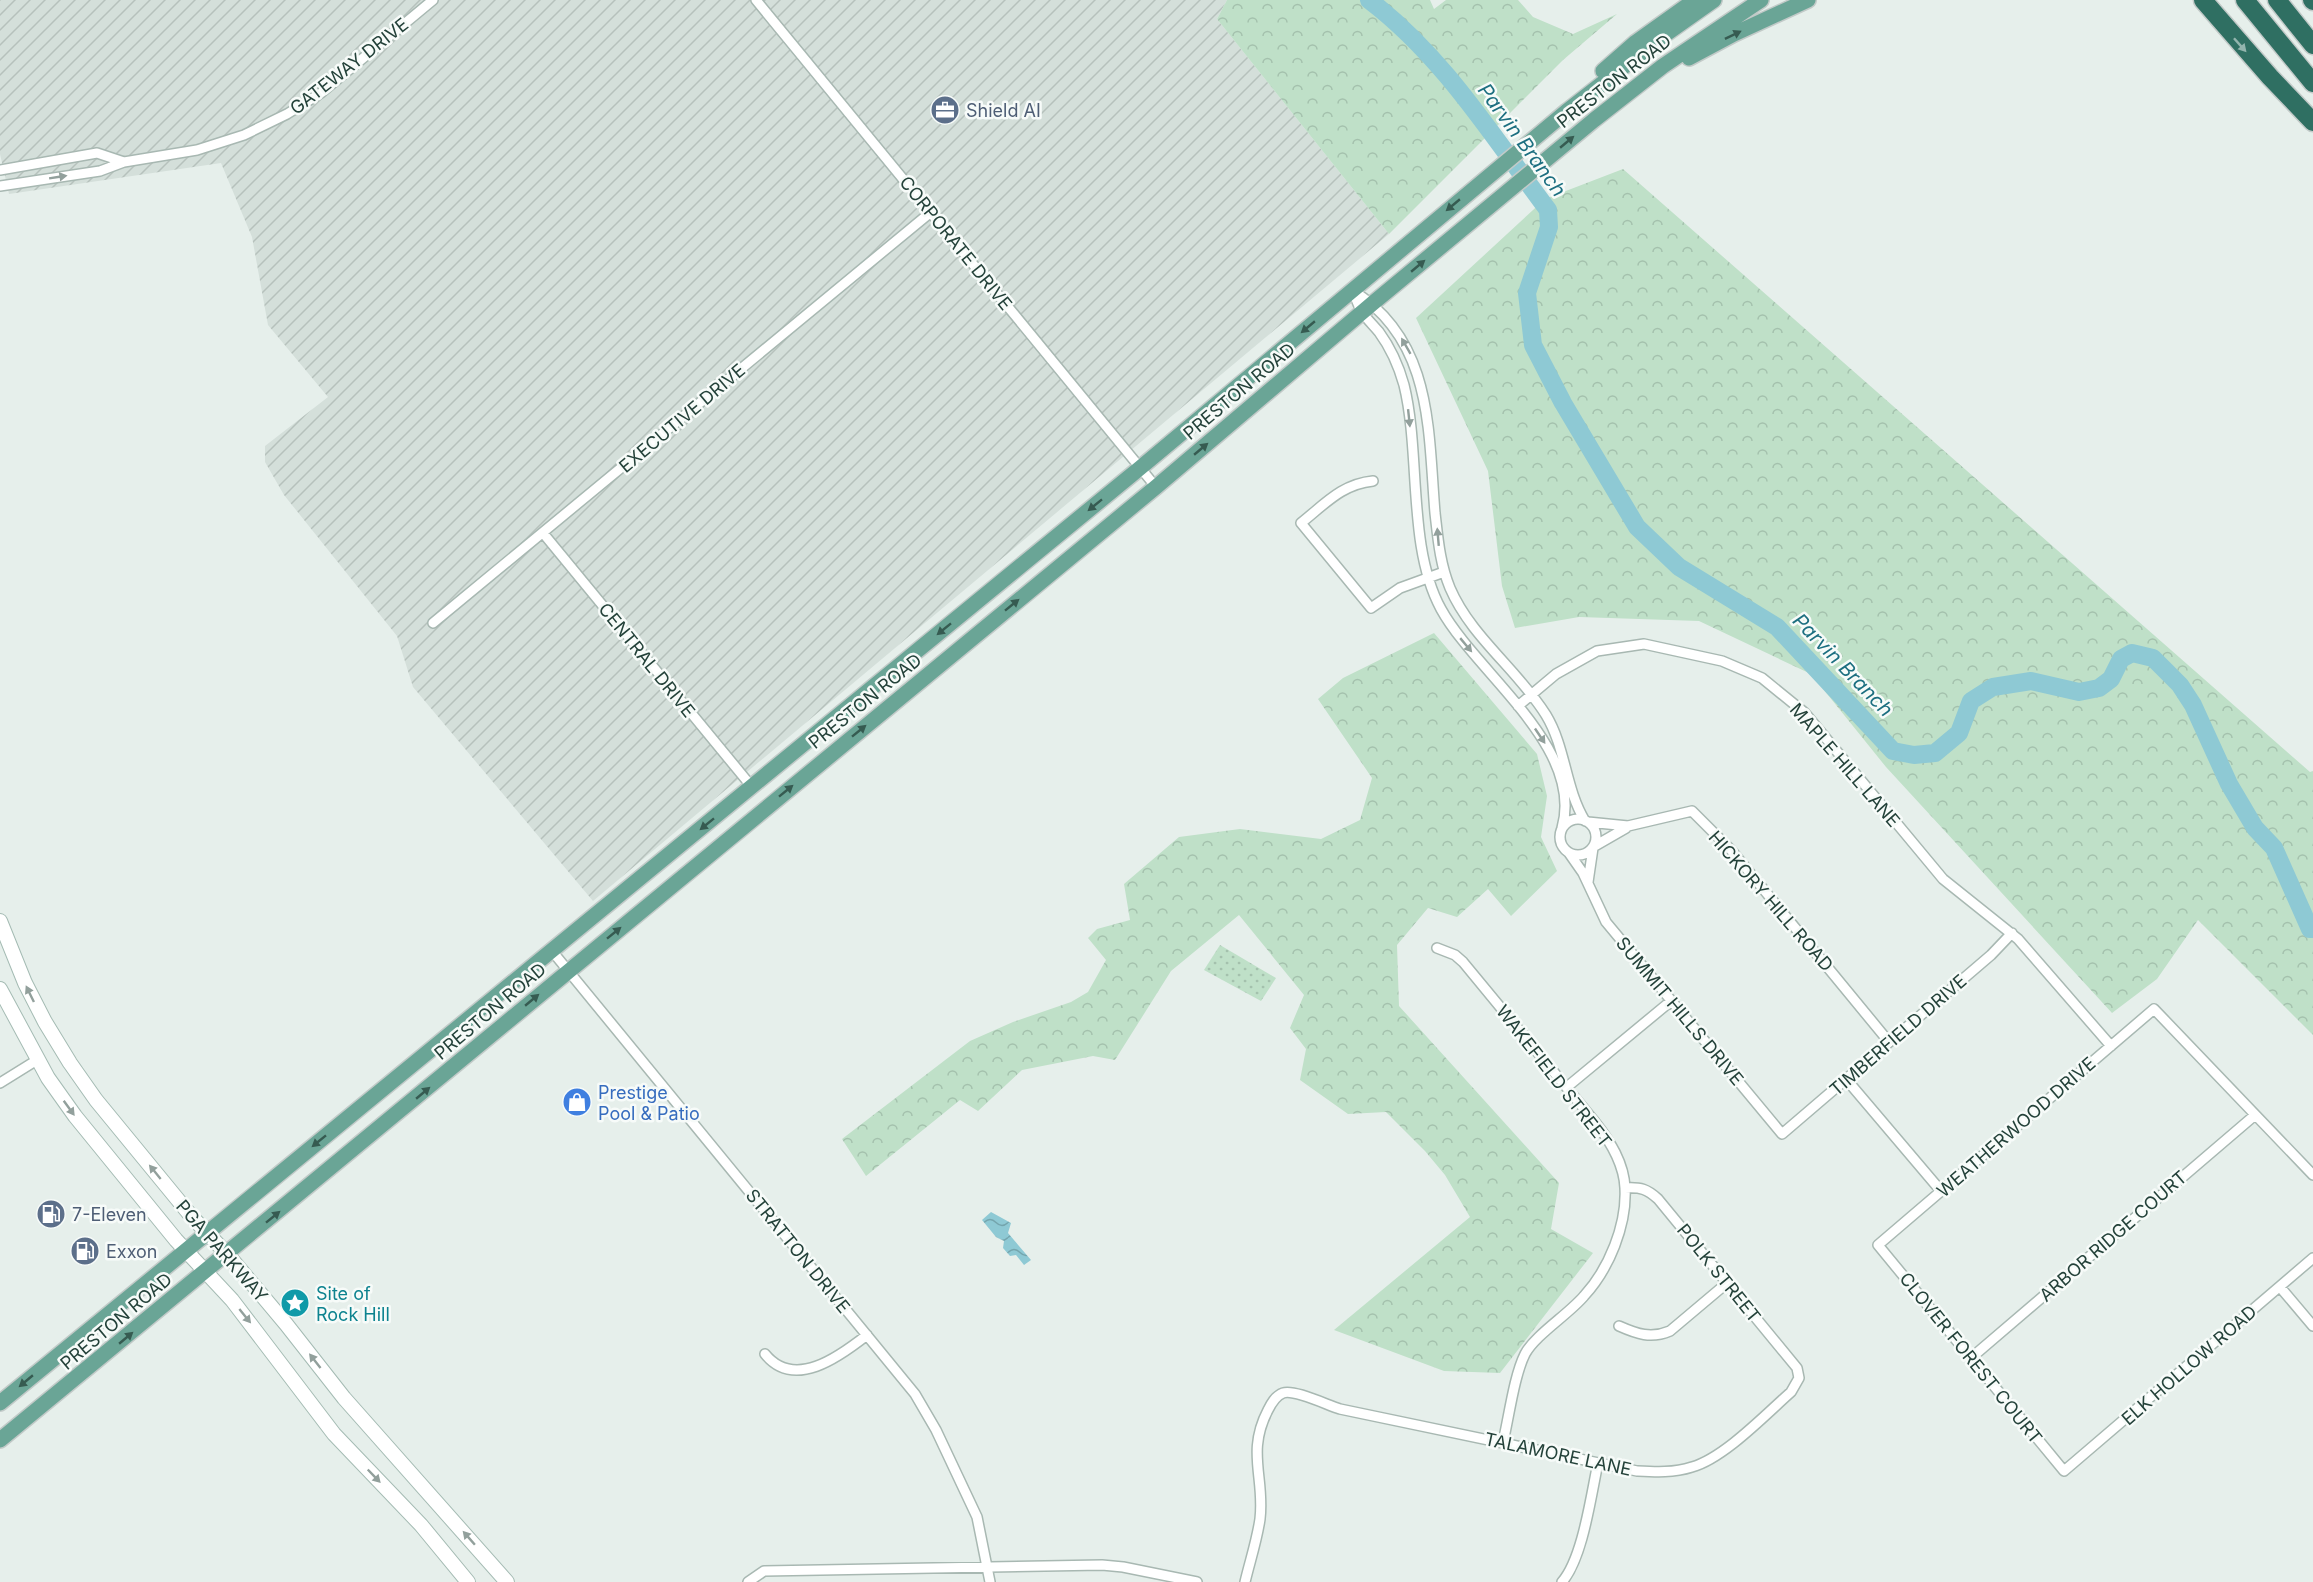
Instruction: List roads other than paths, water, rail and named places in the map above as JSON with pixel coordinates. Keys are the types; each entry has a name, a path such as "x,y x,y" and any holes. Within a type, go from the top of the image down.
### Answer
{"highway":[{"path":"2203,0 2270,77 2313,122"},
{"path":"2246,0 2313,83"},
{"path":"2277,0 2313,45"}],"main road":[{"path":"1566,111 1598,75 1618,57 1695,0"},
{"name":"PRESTON ROAD","path":"0,1403 1140,468 1566,111 1714,0"},
{"name":"PRESTON ROAD","path":"0,1440 228,1255 568,970 1156,487 1594,120 1664,66 1761,0"},
{"path":"1594,120 1691,57 1734,34 1808,0"},
{"path":"886,676 902,696"},
{"path":"752,787 758,796 756,816"},
{"name":"PGA PARKWAY","path":"0,921 25,983 59,1045 110,1118 286,1324 344,1398 507,1582"},
{"name":"PGA PARKWAY","path":"0,989 37,1060 75,1116 186,1251 260,1336 334,1434 421,1526 468,1582"},
{"path":"37,1060 59,1045"}],"street":[{"name":"GATEWAY DRIVE","path":"0,186 100,171 124,162 197,150 244,135 321,93 433,0"},
{"name":"CORPORATE DRIVE","path":"756,0 1156,487"},
{"name":"GATEWAY DRIVE","path":"0,170 97,153 124,162"},
{"name":"EXECUTIVE DRIVE","path":"433,623 930,212"},
{"path":"1352,290 1408,349 1421,384 1439,548 1444,572 1452,593 1466,616 1531,695 1553,727 1561,748 1573,798 1595,833 1588,882"},
{"path":"1352,290 1368,308 1403,383 1409,410 1423,555 1436,599 1458,635 1542,738 1559,771 1566,806 1560,842 1569,853 1581,855 1593,847"},
{"path":"1373,481 1357,483 1343,490 1302,523 1371,608 1400,588 1444,572"},
{"name":"CENTRAL DRIVE","path":"543,533 752,787"},
{"name":"MAPLE HILL LANE","path":"1518,706 1556,674 1597,651 1644,644 1722,661 1762,678 1805,713 1943,879 2012,933 2030,951 2110,1046"},
{"name":"HICKORY HILL ROAD","path":"1593,847 1628,826 1692,811 1732,851 1890,1042"},
{"path":"1562,828 1572,820 1587,822"},
{"name":"HICKORY HILL ROAD","path":"1587,822 1628,826"},
{"name":"SUMMIT HILLS DRIVE","path":"1569,853 1588,882 1606,922 1782,1134"},
{"name":"TIMBERFIELD DRIVE","path":"1782,1134 1994,953 2012,933"},
{"name":"WAKEFIELD STREET","path":"1437,948 1455,956 1462,962 1609,1140 1620,1165 1625,1188 1617,1241 1601,1275 1583,1297 1526,1352 1503,1442"},
{"name":"STRATTON DRIVE","path":"552,951 911,1389 930,1418 977,1517 990,1582"},
{"path":"1567,1087 1671,1001"},
{"name":"WEATHERWOOD DRIVE","path":"1878,1245 2154,1009 2255,1115"},
{"path":"0,1083 37,1060"},
{"path":"1846,1079 1941,1191"},
{"path":"2255,1115 2313,1175"},
{"name":"ARBOR RIDGE COURT","path":"1971,1358 2255,1115"},
{"name":"POLK STREET","path":"1625,1188 1640,1187 1648,1190 1658,1199 1797,1368 1799,1378"},
{"name":"CLOVER FOREST COURT","path":"1878,1245 2064,1472"},
{"name":"ELK HOLLOW ROAD","path":"2064,1472 2313,1258"},
{"path":"1619,1326 1637,1334 1661,1335 1670,1331 1727,1283"},
{"path":"2280,1287 2313,1326"},
{"path":"765,1354 772,1363 787,1370 804,1369 836,1358 867,1335"},
{"name":"TALAMORE LANE","path":"1245,1582 1260,1514 1256,1452 1258,1436 1274,1400 1288,1392 1340,1409 1637,1471 1658,1473 1694,1467 1726,1448 1791,1392 1799,1378"},
{"path":"1562,1582 1578,1552 1598,1463"},
{"path":"748,1582 764,1571 1107,1565 1197,1582"},
{"path":"829,1570 829,1582"}],"water":[{"path":"991,1212 1011,1223 1008,1233 1031,1260 1024,1265 1016,1255 1010,1256 1003,1248 1004,1241 996,1237 982,1220"}],"waterway":[{"name":"Parvin Branch","path":"1369,0 1396,22 1444,72 1487,126 1548,210 1549,227 1527,293 1533,345 1563,403 1637,527 1679,567 1777,627 1893,751 1914,755 1935,753 1959,733 1971,701 1993,687 2031,681 2079,692 2099,688 2111,679 2121,659 2132,653 2153,658 2180,685 2193,705 2229,784 2255,828 2274,848 2310,929 2313,929"}],"place":[{"name":"Shield AI","path":"945,110"},
{"name":"Prestige Pool & Patio","path":"577,1102"},
{"name":"7-Eleven","path":"51,1214"},
{"name":"Exxon","path":"85,1251"},
{"name":"Site of Rock Hill","path":"295,1303"}]}
